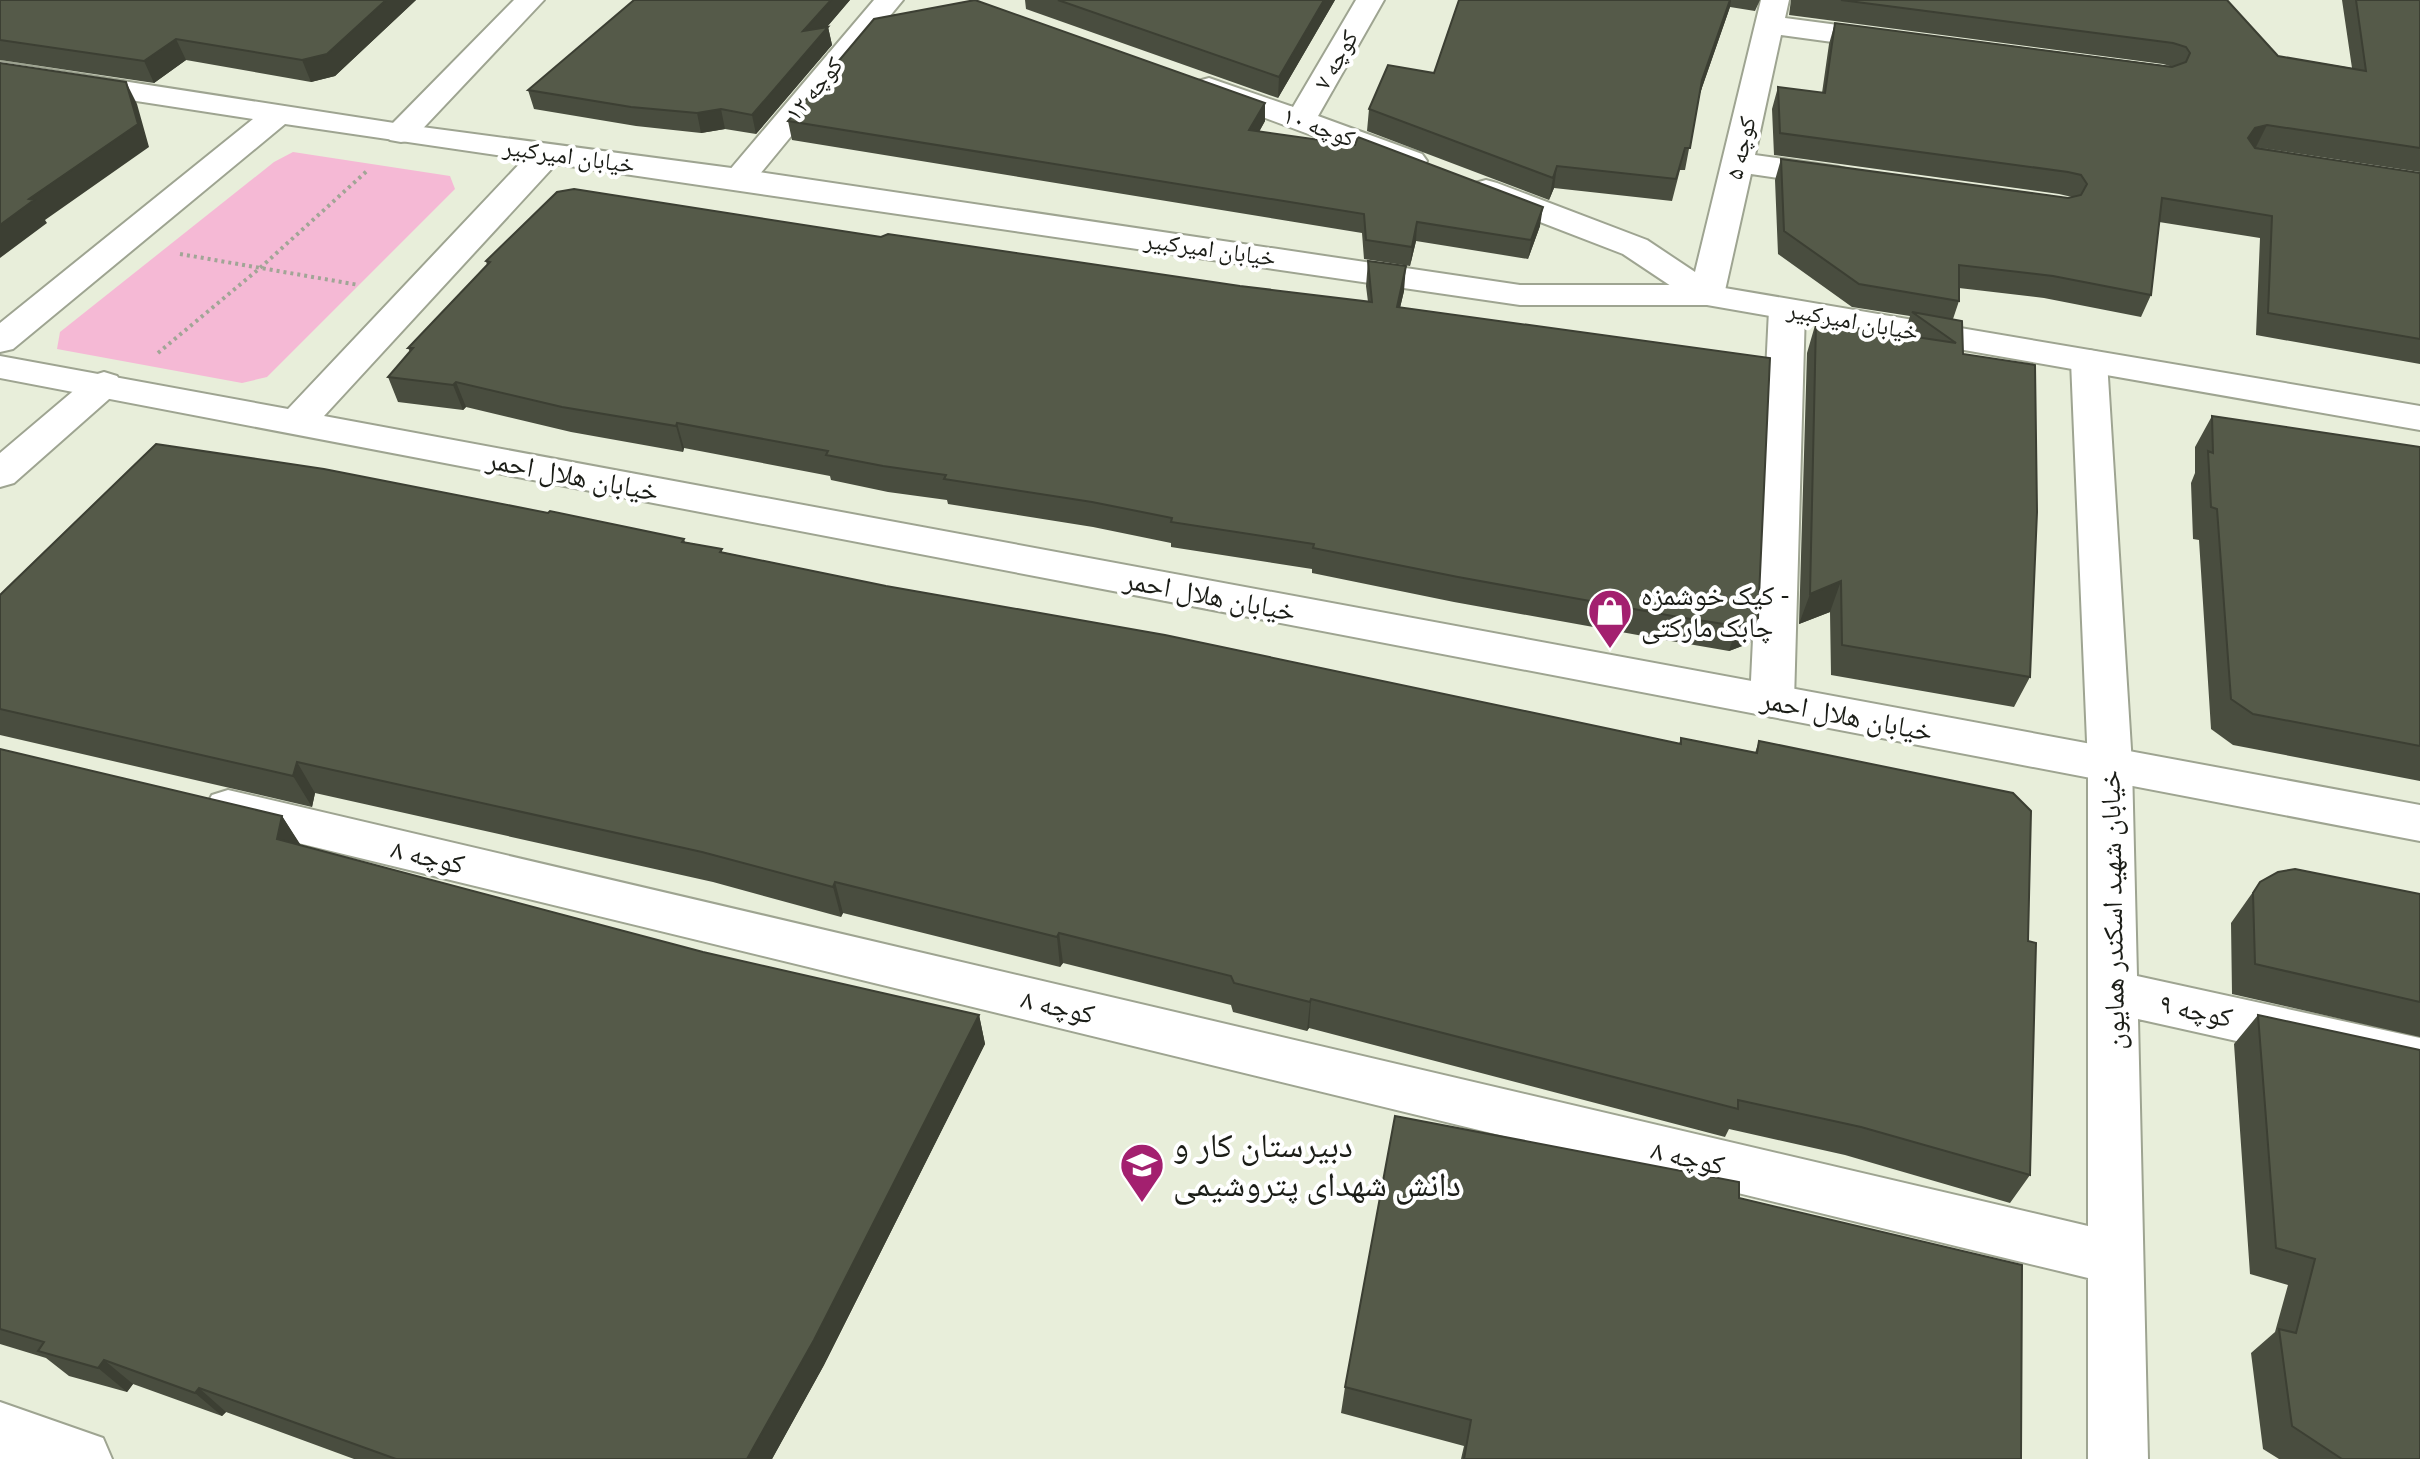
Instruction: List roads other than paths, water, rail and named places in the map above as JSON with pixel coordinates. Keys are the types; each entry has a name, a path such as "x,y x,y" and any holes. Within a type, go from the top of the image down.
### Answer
{"street":[{"path":"404,134 530,0"},
{"name":"کوچه ۱۲","path":"739,179 889,0"},
{"name":"کوچه ۷","path":"1301,120 1370,0"},
{"path":"1772,12 1926,45"},
{"name":"کوچه ۵","path":"1707,295 1772,12"},
{"name":"خیابان امیرکبیر","path":"0,71 404,134 739,179 1520,295 1707,295 2420,418"},
{"name":"کوچه ۱۰","path":"1184,78 1635,247 1707,295"},
{"path":"0,341 280,113"},
{"path":"296,423 548,153"},
{"path":"1737,162 1875,182"},
{"path":"1772,701 1787,310"},
{"name":"خیابان شهید اسکندر همایون","path":"2089,361 2110,765 2116,1259 2126,1457"},
{"name":"خیابان هلال احمر","path":"0,367 2420,823"},
{"path":"0,474 111,386"},
{"name":"کوچه ۸","path":"187,798 2116,1259"},
{"name":"کوچه ۹","path":"2113,992 2420,1060"},
{"path":"0,1431 82,1459"}],"place":[{"name":"کیک خوشمزه - چابک مارکتی","path":"1610,650"},
{"name":"دبیرستان کار و دانش شهدای پتروشیمی","path":"1142,1204"}]}
